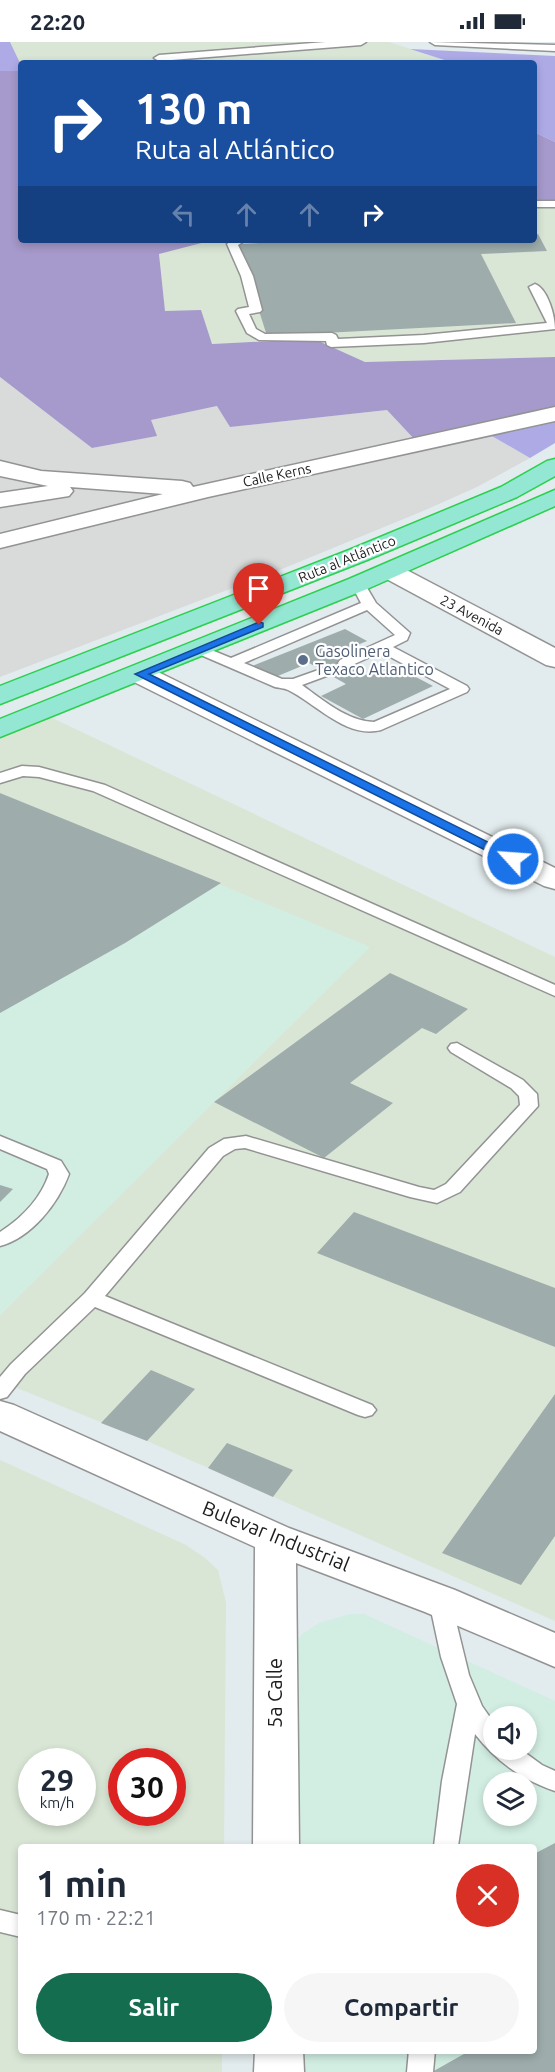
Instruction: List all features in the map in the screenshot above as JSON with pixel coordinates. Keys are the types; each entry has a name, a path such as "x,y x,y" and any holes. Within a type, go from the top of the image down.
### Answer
{"highway":[{"name":"Ruta al Atlántico","path":"0,696 358,555 509,492 555,466"},
{"name":"Ruta al Atlántico","path":"0,729 199,650 363,595 390,570 555,497"}],"street":[{"name":"Calle Kerns","path":"0,541 208,490 555,414"},
{"path":"0,468 17,474 41,478 208,490"},
{"path":"0,500 121,482"},
{"name":"23 Avenida","path":"390,570 555,659"},
{"path":"140,674 555,880"},
{"name":"Bulevar Industrial","path":"0,1415 275,1539 440,1601 555,1651"},
{"name":"5a Calle","path":"275,1539 276,1844"},
{"path":"279,2054 279,2072"}],"lane":[{"path":"159,58 361,42"},
{"path":"435,42 555,48"},
{"path":"537,204 555,204"},
{"path":"234,243 232,244 247,276 256,310 242,311 251,331 263,338 332,337 331,343 358,343 470,336 554,326 535,287"},
{"path":"231,663 363,595 403,633 400,640 345,663"},
{"path":"290,684 351,721 368,728 376,727 462,689 383,647"},
{"path":"199,650 280,684 290,684 324,672"},
{"path":"0,778 22,771 39,772 99,788 555,991"},
{"path":"0,1392 18,1369 92,1298 216,1152 231,1143 246,1142 417,1193 437,1197 453,1188 529,1106 528,1094 517,1084 457,1047"},
{"path":"0,1142 54,1165 59,1174 57,1185 26,1223 8,1237 0,1240"},
{"path":"92,1298 365,1410"},
{"path":"440,1601 468,1706 483,1729"},
{"path":"446,1844 454,1780 468,1706"},
{"path":"517,1760 533,1772 555,1781"},
{"path":"0,1921 18,1925"},
{"path":"420,2072 422,2054"}],"shaded area":[{"path":"0,42 10,42 19,60 18,71 0,71"},
{"path":"10,42 389,42 445,60 19,60"},
{"path":"410,49 555,56 555,142 537,133 537,60 445,60"},
{"path":"0,71 18,71 18,243 201,243 159,254 165,311 201,310 212,344 314,339 365,362 555,357 555,409 416,441 387,410 230,427 217,406 151,420 157,436 92,448 0,377"},
{"path":"537,133 555,142 555,202 537,201"},
{"path":"537,201 555,202 555,357 365,362 314,339 212,344 165,312 159,253 201,243 537,243"},
{"path":"0,377 92,448 156,436 150,420 218,406 230,427 387,410 416,441 478,428 530,458 477,487 423,511 277,571 0,677"},
{"path":"555,409 555,443 530,458 478,428"},
{"path":"48,716 555,957 555,1621 147,1441 0,1381 0,1315 370,947 0,793 0,737"},
{"path":"0,793 371,947 0,1315"},
{"path":"0,1460 186,1545 218,1570 226,1603 224,1844 18,1844 18,2054 222,2054 222,2072 0,2072"},
{"path":"350,1614 364,1614 555,1701 555,2072 304,2072 304,2054 537,2054 537,1844 300,1844 296,1643 302,1634 319,1623"}],"building":[{"path":"537,234 547,251 481,254 516,323 267,336 238,244 537,243"},
{"path":"345,629 367,641 331,656 366,675 391,664 433,686 363,719 321,696 346,684 309,663 273,678 252,666"},
{"path":"0,793 221,883 125,943 0,1013"},
{"path":"390,973 468,1009 436,1034 422,1028 350,1083 393,1103 324,1158 214,1102"},
{"path":"0,1185 13,1189 0,1202"},
{"path":"354,1212 555,1288 555,1347 317,1253"},
{"path":"151,1370 195,1389 147,1441 101,1423"},
{"path":"555,1394 555,1536 521,1585 442,1553"},
{"path":"227,1443 293,1470 273,1497 208,1468"},
{"path":"555,1843 555,2072 432,2072 464,2054 537,2054 537,1852"}],"place":[{"name":"Gasolinera Texaco Atlantico","path":"303,660"}],"route":[{"path":"259,625 140,674 513,859"}]}
